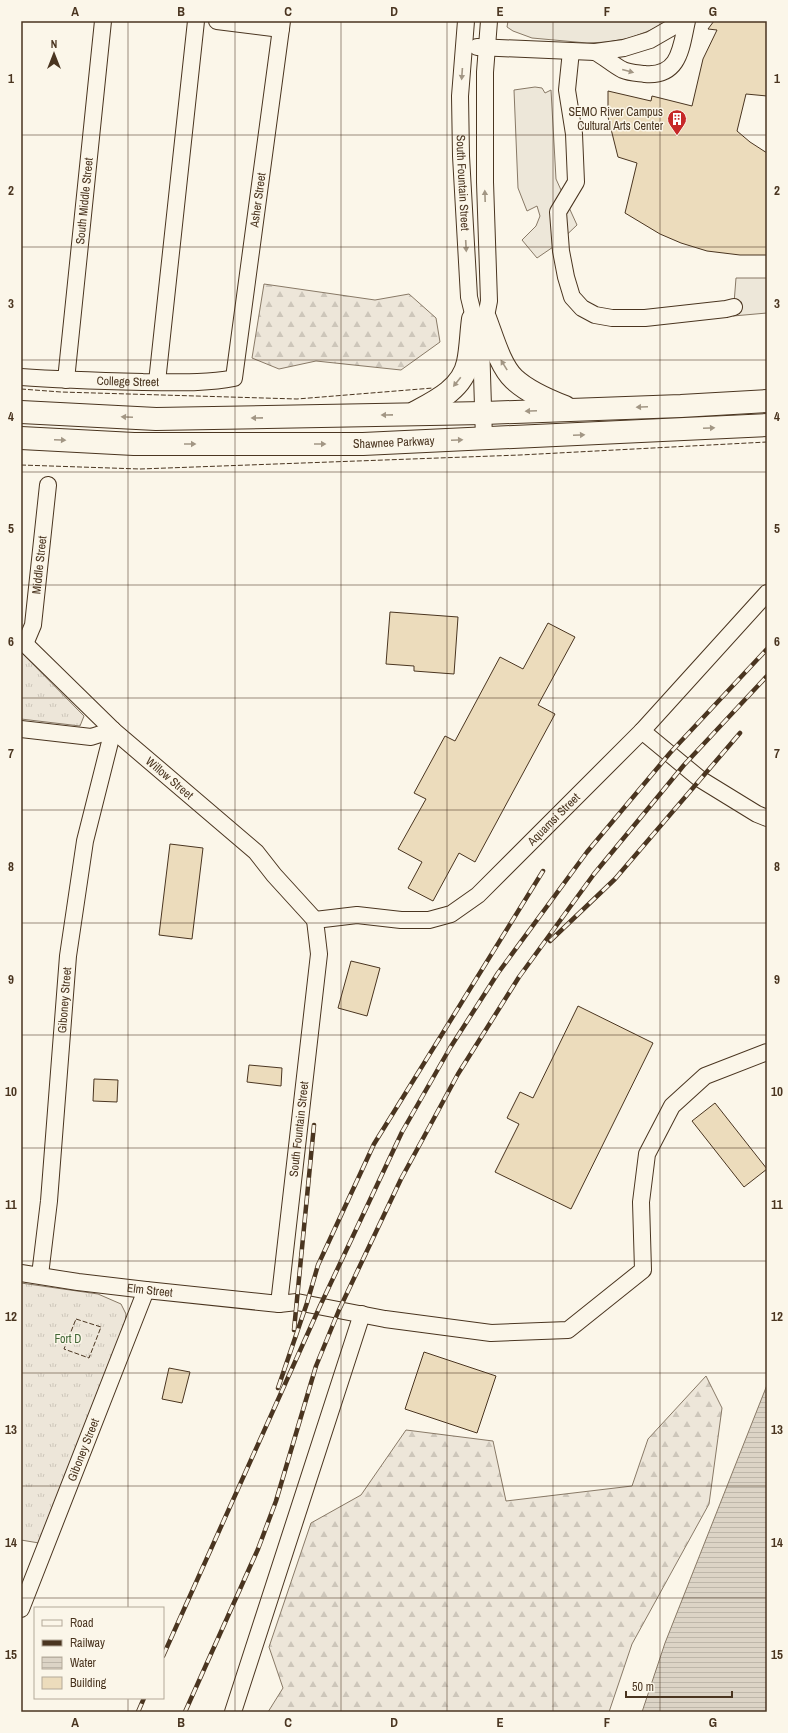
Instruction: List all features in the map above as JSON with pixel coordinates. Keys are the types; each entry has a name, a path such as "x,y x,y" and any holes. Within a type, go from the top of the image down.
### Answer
{"highway":[{"path":"479,318 498,355 513,378 535,394 570,410"},
{"path":"412,415 441,399 459,381 468,363 479,318"},
{"path":"21,412 156,419 484,413 681,406 767,401"},
{"name":"Shawnee Parkway","path":"21,438 134,444 362,444 767,425"}],"street":[{"name":"South Middle Street","path":"66,380 103,21"},
{"path":"157,382 196,21"},
{"path":"217,21 281,25"},
{"name":"South Fountain Street","path":"466,21 460,96 462,156 469,297 479,318 481,342 484,439"},
{"name":"South Fountain Street","path":"479,318 489,301 485,182 485,72 489,21"},
{"path":"464,46 595,52 624,48 650,40 683,21"},
{"path":"595,52 624,71 650,74 662,72 671,68 677,61 687,21"},
{"name":"Asher Street","path":"234,378 281,25"},
{"path":"571,51 567,90 574,134 576,182 558,212 561,251 572,297 582,308 595,315 612,318 646,318 734,307"},
{"name":"College Street","path":"21,377 66,380 157,382 214,382 234,378"},
{"name":"Middle Street","path":"23,642 33,625 48,485"},
{"name":"Aquamsi Street","path":"315,920 357,915 401,920 429,920 451,914 478,895 642,731 767,593"},
{"name":"Willow Street","path":"23,642 113,730 256,852 274,875 315,920"},
{"path":"21,729 91,737 113,730"},
{"name":"Giboney Street","path":"40,1275 49,1193 68,956 85,842 113,730"},
{"path":"642,731 700,779 741,805 767,818"},
{"name":"South Fountain Street","path":"279,1304 319,954 315,920"},
{"name":"Elm Street","path":"21,1273 78,1282 279,1304 298,1302 437,1327 491,1333 568,1330 643,1270 641,1202 647,1154 672,1106 705,1076 767,1052"},
{"name":"Giboney Street","path":"21,1609 146,1290"},
{"path":"233,1712 362,1314"}],"green space":[{"path":"264,284 375,300 409,294 436,318 440,342 401,370 316,361 279,369 252,358"},
{"path":"21,652 84,716 80,726 21,719"},
{"name":"Fort D","path":"21,1283 98,1294 121,1304 126,1314 125,1324 39,1543 21,1540"},
{"path":"706,1376 722,1408 709,1504 632,1644 609,1712 268,1712 283,1688 269,1647 311,1523 361,1495 406,1430 493,1441 506,1501 632,1486 648,1439"}],"shaded area":[{"path":"508,21 668,21 651,30 630,38 608,42 587,43 532,38 513,31 507,27"},
{"path":"535,87 542,88 545,93 551,90 556,179 577,225 556,245 537,258 522,240 536,226 540,216 537,206 527,211 518,188 514,90"},
{"path":"736,278 767,278 767,313 733,316"}],"water":[{"path":"767,1385 767,1712 642,1712 665,1643"}],"building":[{"name":"SEMO River Campus Cultural Arts Center","path":"714,21 767,21 767,96 746,94 737,131 767,153 767,255 740,255 707,251 681,243 660,234 625,213 637,163 618,157 608,117 608,91 651,101 652,96 692,106 703,59 717,30 708,29"},
{"path":"390,612 458,617 454,674 414,671 414,666 386,664"},
{"path":"548,623 575,637 538,705 555,714 475,862 459,853 433,901 408,888 422,862 398,849 426,799 414,793 445,736 455,741 500,657 523,669"},
{"path":"170,844 203,848 192,939 159,935"},
{"path":"351,961 380,968 367,1016 338,1008"},
{"path":"578,1006 653,1043 571,1209 495,1172 519,1124 507,1118 520,1092 533,1098"},
{"path":"249,1065 282,1068 281,1086 247,1082"},
{"path":"94,1079 118,1080 117,1102 93,1101"},
{"path":"715,1103 767,1169 744,1187 692,1121"},
{"path":"424,1352 496,1376 477,1433 405,1409"},
{"path":"169,1368 190,1372 182,1403 162,1399"}],"railway":[{"path":"164,1654 320,1306 402,1132 450,1048 498,973 587,852 670,753 767,649"},
{"path":"185,1712 258,1549 276,1501 316,1366 339,1310 401,1179 458,1074 519,977 594,874 684,765 767,676"},
{"path":"550,941 615,879 740,733"},
{"path":"278,1388 307,1303 318,1265 374,1144 543,871"},
{"path":"294,1330 314,1125"},
{"path":"138,1712 144,1699"}],"fence":[{"path":"21,389 61,392 297,399 433,388"},
{"path":"21,465 140,469 520,455 767,442"},
{"path":"76,1319 101,1327 89,1358 64,1349 76,1319"}],"place":[{"name":"SEMO River Campus Cultural Arts Center","path":"677,136"}]}
